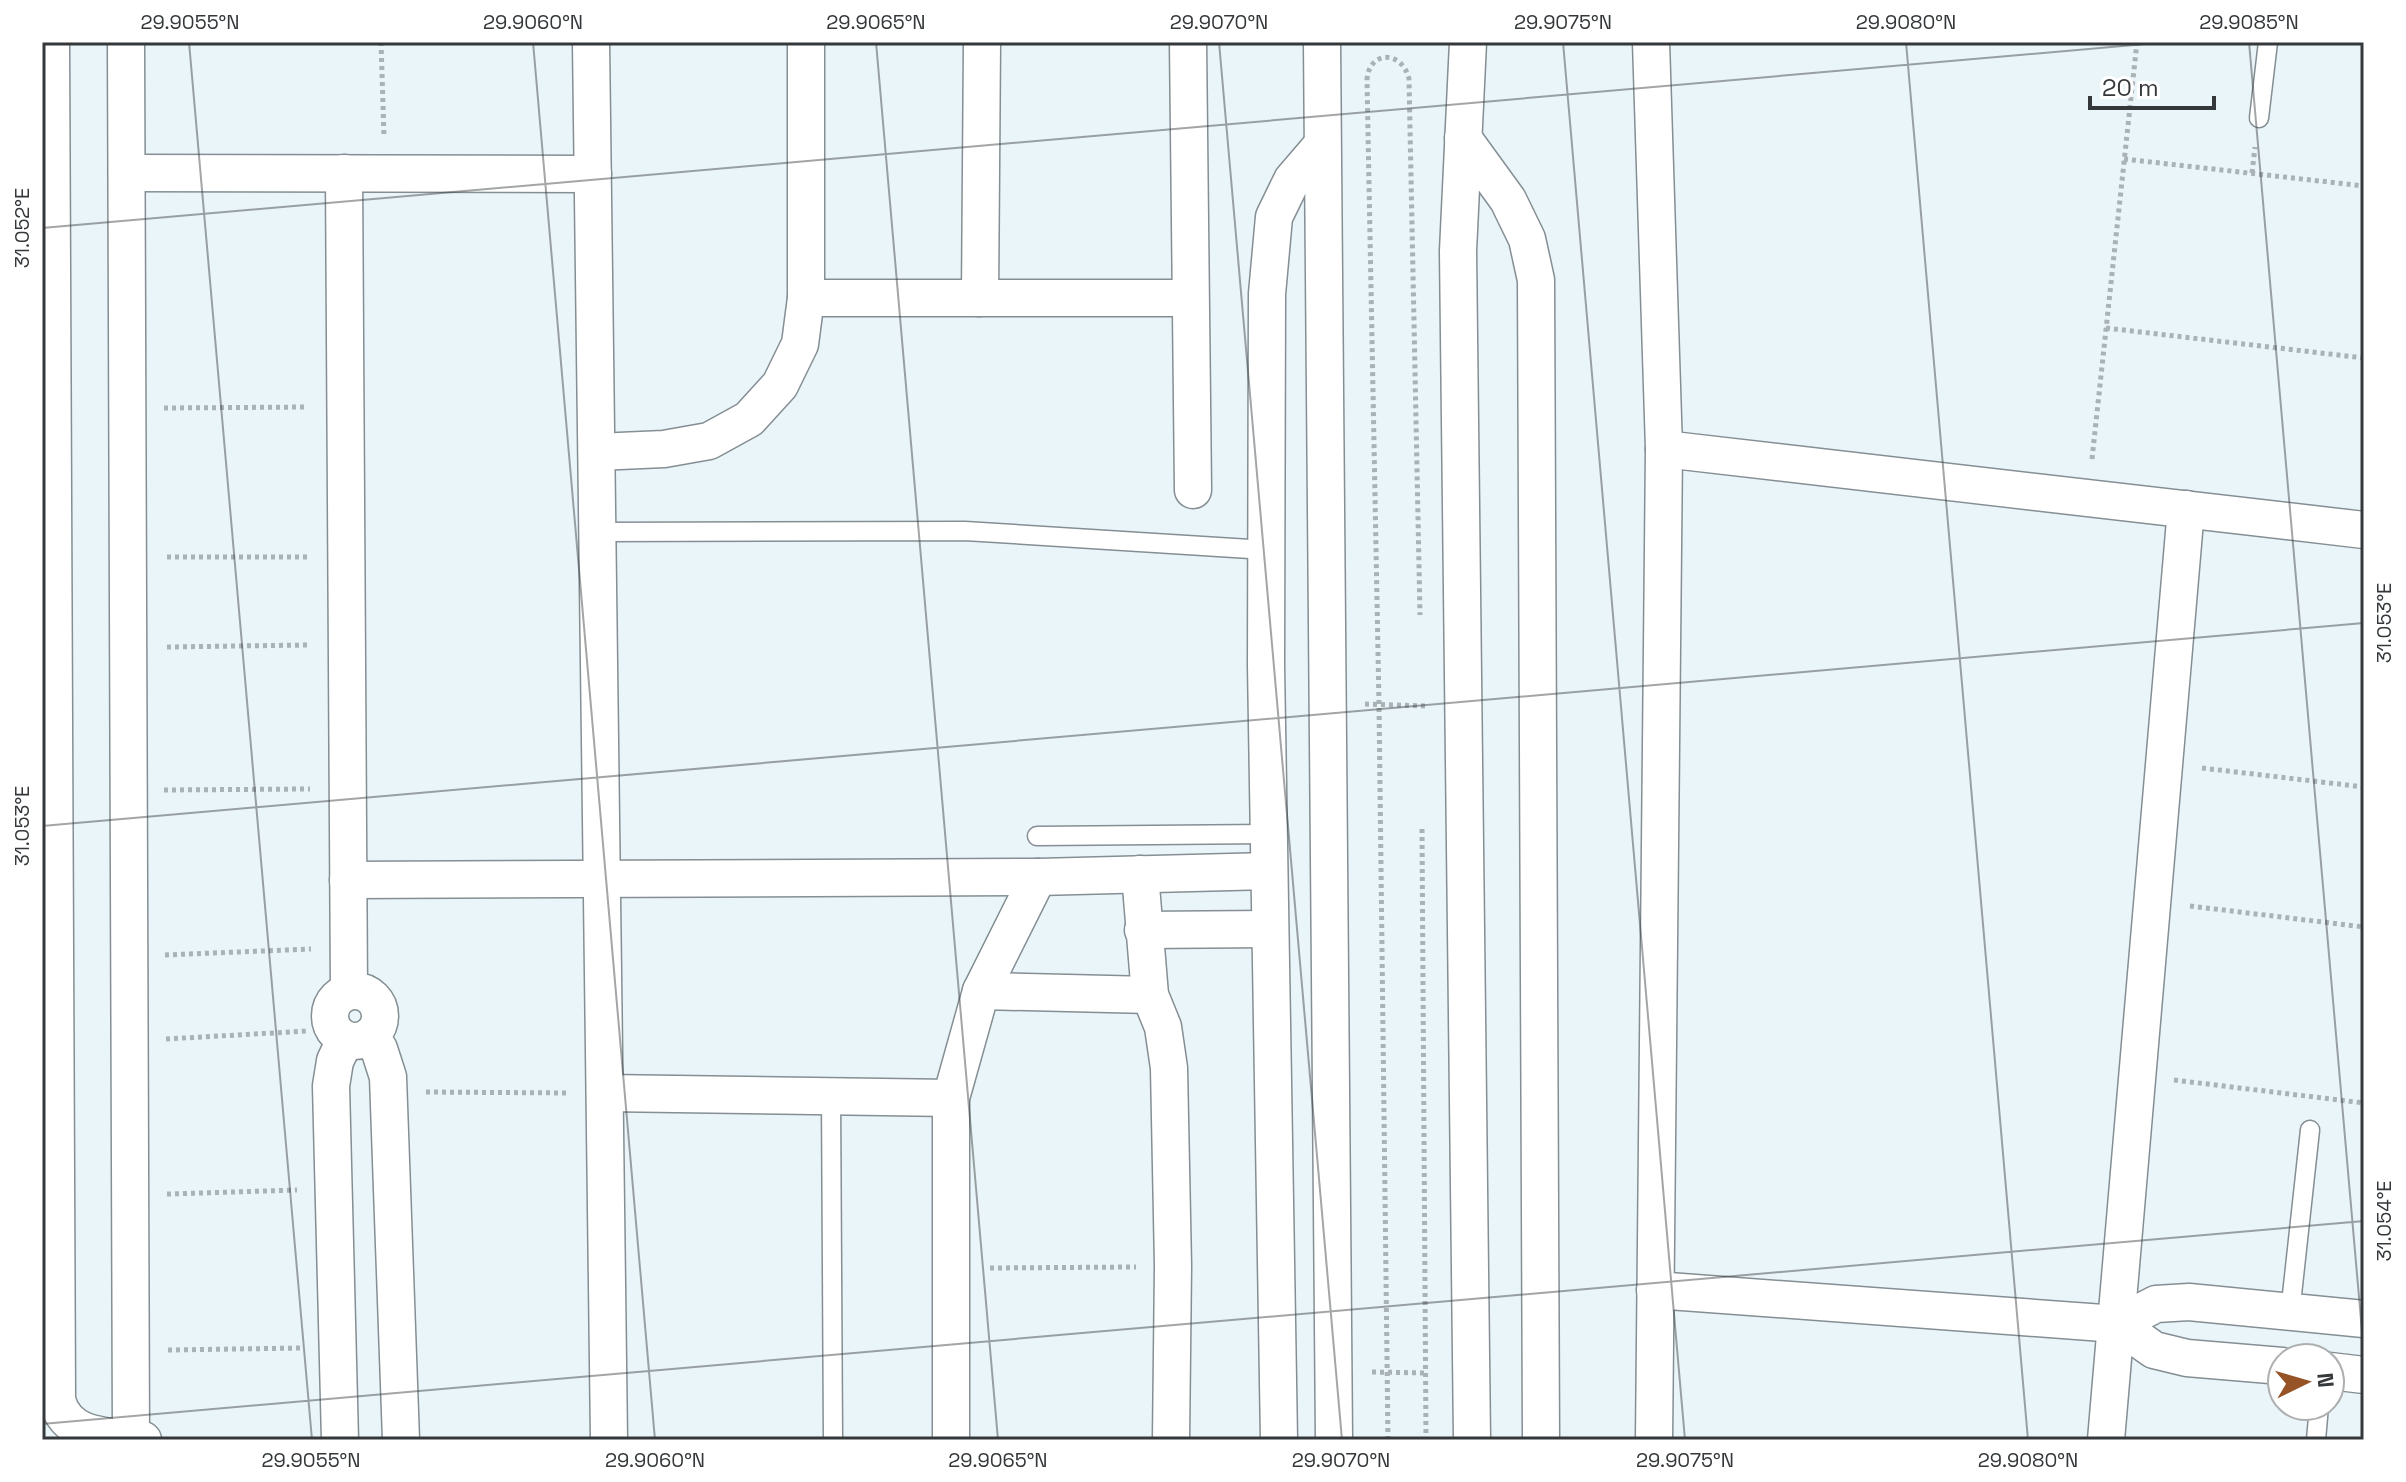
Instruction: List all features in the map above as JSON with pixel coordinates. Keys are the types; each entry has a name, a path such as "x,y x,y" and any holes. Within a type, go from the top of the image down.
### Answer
{"street":[{"path":"51,42 57,1400 60,1413 73,1428 137,1439 131,1351 126,42"},
{"path":"591,42 609,1440"},
{"path":"597,452 664,449 709,441 749,419 780,385 800,344 806,298 806,42"},
{"path":"980,298 982,42"},
{"path":"1188,42 1193,490"},
{"path":"1322,42 1334,1440"},
{"path":"1468,42 1458,251 1472,1440"},
{"path":"1651,42 1664,449 1654,1440"},
{"path":"1463,138 1508,200 1527,239 1536,280 1541,1440"},
{"path":"1279,1440 1268,834 1267,294 1274,217 1292,180 1322,145"},
{"path":"127,173 593,174"},
{"path":"340,1440 331,1086 335,1061 349,1022 344,173"},
{"path":"806,298 1190,298"},
{"path":"1664,449 2364,530"},
{"path":"2106,1440 2186,509"},
{"path":"348,880 1038,877 1269,871"},
{"path":"1140,874 1150,995 1163,1027 1169,1068 1173,1266 1171,1440"},
{"path":"951,1440 951,1098 981,991 1038,877"},
{"path":"1143,930 1269,929"},
{"path":"981,991 1150,995"},
{"path":"349,1022 385,1062 389,1092 401,1440"},
{"path":"605,1093 951,1098"},
{"path":"1276,1290 1332,1289"},
{"path":"1655,1290 2117,1324 2154,1350 2187,1358 2266,1365"},
{"path":"2117,1324 2156,1304 2189,1302 2364,1319"}],"lane":[{"path":"2259,118 2268,42"},
{"path":"598,532 965,531 1266,550"},
{"path":"1037,836 1268,834"},
{"path":"831,1096 833,1440"},
{"path":"2290,1313 2310,1130"}],"path":[{"path":"381,42 385,173"},
{"path":"2088,498 2137,42"},
{"path":"1388,1440 1367,71 1372,63 1388,57 1399,60 1406,68 1409,79 1420,627"},
{"path":"2124,159 2364,186"},
{"path":"2106,328 2364,358"},
{"path":"127,408 346,407"},
{"path":"128,557 346,557"},
{"path":"128,648 346,645"},
{"path":"1327,703 1464,707"},
{"path":"1422,706 1422,721"},
{"path":"2163,764 2364,787"},
{"path":"128,790 347,789"},
{"path":"1422,817 1426,1440"},
{"path":"2152,901 2364,927"},
{"path":"129,956 348,948"},
{"path":"130,1040 300,1033 349,1022"},
{"path":"2136,1075 2364,1103"},
{"path":"389,1092 605,1093"},
{"path":"130,1195 334,1189"},
{"path":"950,1268 1173,1266"},
{"path":"131,1351 339,1348"},
{"path":"1333,1372 1471,1373"}]}
